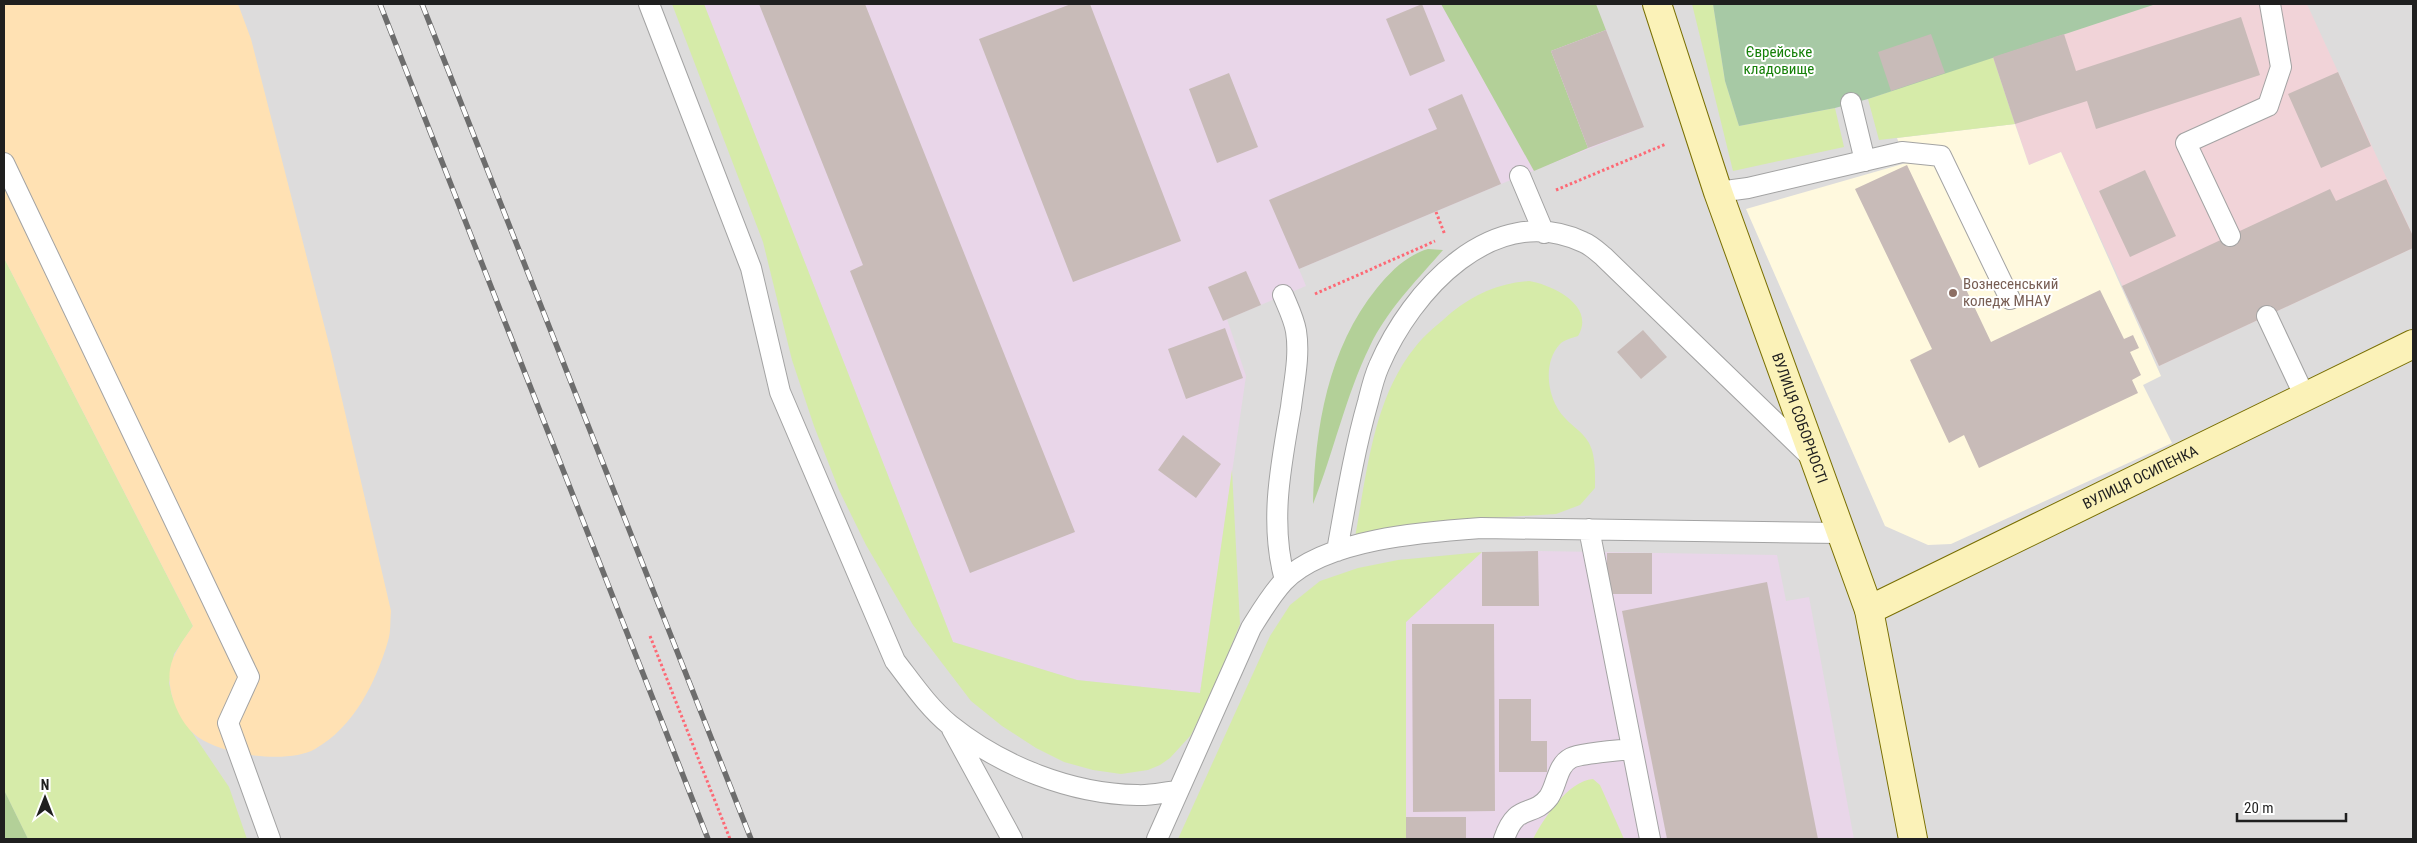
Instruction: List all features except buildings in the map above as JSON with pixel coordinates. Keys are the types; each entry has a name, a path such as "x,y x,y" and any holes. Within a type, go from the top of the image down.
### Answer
{"main road":[{"name":"ВУЛИЦЯ СОБОРНОСТІ","path":"1657,4 1718,192 1813,460 1869,610 1913,839"},
{"name":"ВУЛИЦЯ ОСИПЕНКА","path":"1869,610 2413,344"}],"lane":[{"path":"649,4 752,268 780,392 895,661 921,695 949,724 981,747 1016,766 1055,781 1097,792 1138,796 1178,791"},
{"path":"2230,236 2186,142 2268,106 2281,67 2270,4"},
{"path":"1851,104 1865,161"},
{"path":"1718,192 1902,152 1941,156 2010,299"},
{"path":"4,163 249,676 228,724 270,839"},
{"path":"1520,176 1544,233"},
{"path":"1337,551 1360,429 1378,368 1392,338 1428,289 1465,255 1489,242 1512,233 1561,234 1584,242 1604,257 1813,460"},
{"path":"1283,295 1296,331 1297,343 1296,372 1277,494 1278,545 1285,580"},
{"path":"2267,316 2305,397"},
{"path":"1157,839 1251,628 1266,604 1285,580 1308,563 1337,551 1372,541 1444,530 1481,528 1840,533"},
{"path":"1589,529 1650,839"},
{"path":"949,724 1012,839"},
{"path":"1504,839 1510,823 1520,812 1536,807 1548,798 1556,784 1560,768 1571,758 1632,749"}],"path":[{"path":"1557,190 1666,144"},
{"path":"1340,283 1446,236 1436,212"},
{"path":"650,636 730,839"}],"shaded area":[{"path":"4,4 2413,4 2413,839 4,839"},
{"path":"704,4 1596,4 1644,127 1501,184 1299,269 1306,286 1227,319 1246,376 1200,693 1077,680 953,642"},
{"path":"2155,4 2307,4 2413,236 2413,248 2159,366 2061,152 2029,165 1993,57"},
{"name":"Вознесенський коледж МНАУ","path":"2015,124 2029,165 2061,152 2161,376 2143,385 2172,443 1951,544 1928,545 1885,526 1746,209 1906,163 1897,138"},
{"path":"1538,551 1777,555 1786,601 1809,597 1854,839 1406,839 1406,622 1482,552"}],"green space":[{"path":"672,4 704,4 953,642 1077,680 1200,693 1232,470 1240,624 1216,683 1191,735 1170,758 1160,765 1148,770 1121,774 1093,770 1064,762 1036,748 1002,726 971,701 913,625 866,545 839,490 814,426 792,360 763,242"},
{"path":"1441,4 1596,4 1606,30 1551,51 1588,148 1534,171"},
{"path":"1692,4 1713,4 1725,81 1739,126 1835,108 1844,147 1733,171"},
{"name":"Єврейське кладовище","path":"1713,4 2156,4 1868,99 1835,108 1739,126 1725,81"},
{"path":"1993,57 2015,124 1879,140 1868,99"},
{"path":"1428,249 1443,250 1394,308 1370,346 1361,365 1313,504 1314,475 1321,418 1327,390 1347,336 1360,311 1388,276 1406,259"},
{"path":"4,258 193,626 174,654 169,683 172,696 183,719 229,787 247,839 28,839 4,790"},
{"path":"1529,281 1560,292 1577,306 1581,315 1582,325 1578,336 1560,344 1554,352 1549,371 1549,381 1554,402 1559,410 1589,443 1595,465 1595,488 1580,505 1556,514 1459,520 1355,537 1368,462 1381,412 1390,389 1416,346 1452,312 1479,295 1508,284"},
{"path":"1482,552 1406,622 1406,839 1178,839 1270,636 1290,605 1320,581 1358,568 1398,560"},
{"path":"1593,779 1600,785 1624,839 1533,839 1550,811 1566,793 1584,781"},
{"path":"4,790 28,839 4,839"}],"sand":[{"path":"4,4 238,4 251,39 331,352 391,611 390,630 383,657 362,702 341,729 329,740 303,754 270,757 234,752 217,747 192,732 182,719 174,703 169,677 171,663 193,626 4,258"}],"railway":[{"path":"380,4 708,839"},
{"path":"422,4 751,839"}],"place":[{"name":"Вознесенський коледж МНАУ","path":"1953,293"}]}
